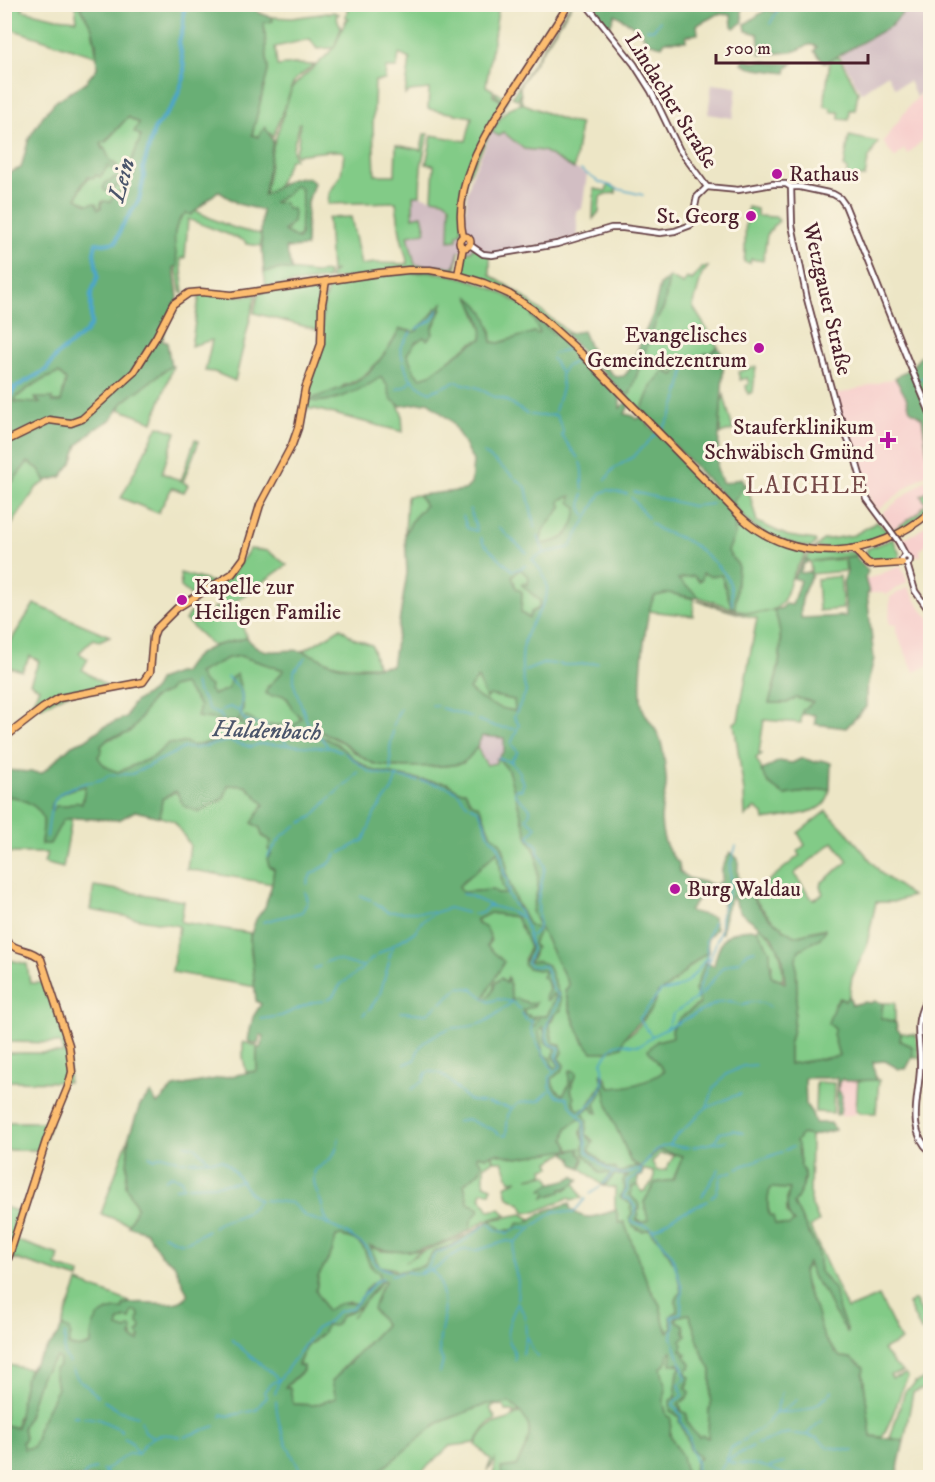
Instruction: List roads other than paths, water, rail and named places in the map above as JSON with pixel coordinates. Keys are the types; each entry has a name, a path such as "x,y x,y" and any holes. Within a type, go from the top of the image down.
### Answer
{"main road":[{"path":"458,275 470,239 463,237 462,213 464,192 476,154 494,121 569,4"},
{"path":"4,442 47,421 71,423 82,419 134,372 170,309 183,296 201,292 221,295 241,294 408,270 430,270 484,283 509,294 532,309 558,331 758,531 783,543 818,550 850,549 863,553 872,566 904,560"},
{"path":"4,738 59,698 139,684 149,676 153,637 158,626 180,606 232,574 238,567 246,554 260,506 297,433 305,388 320,349 323,331 322,304 326,281"},
{"path":"863,553 903,532 930,512"},
{"path":"4,939 14,948 33,953 41,959 71,1056 72,1068 68,1087 49,1132 4,1271"}],"street":[{"name":"Lindacher Straße","path":"586,4 634,64 651,91 679,149 707,187"},
{"path":"466,246 483,254 492,255 558,244 616,228 653,233 675,231 692,225 697,197 707,187 738,190 779,184 836,196 845,205 930,412"},
{"name":"Wetzgauer Straße","path":"791,187 792,225 807,298 840,420 854,454 867,499 898,541 915,591 930,612"},
{"path":"930,993 922,1008 918,1023 920,1068 915,1116 920,1138 930,1150"}],"waterway":[{"name":"Lein","path":"4,390 16,387 46,370 57,355 86,332 91,325 91,294 98,276 94,253 96,243 116,242 121,228 139,200 144,177 143,168 154,130 174,104 184,78 179,42 183,28 184,4"},
{"path":"770,24 781,4"},
{"path":"647,29 653,30 660,21"},
{"path":"581,170 599,182 616,188"},
{"path":"618,189 643,195"},
{"path":"416,329 432,320 438,310"},
{"path":"411,332 400,348 406,369 412,379 430,392 455,382"},
{"path":"553,354 571,348"},
{"path":"552,358 561,373"},
{"path":"555,411 562,388 561,374 565,367 574,362"},
{"path":"661,430 674,409 685,367"},
{"path":"920,378 930,379"},
{"path":"397,389 406,386 411,380"},
{"path":"457,382 479,388 492,396 504,399 527,414 556,415"},
{"name":"Lein","path":"9,398 16,387"},
{"name":"Lein","path":"4,396 9,398 4,402"},
{"path":"556,415 563,430 562,436 578,458"},
{"path":"606,480 613,469 633,457 657,433"},
{"path":"484,453 514,477"},
{"path":"580,462 583,490"},
{"path":"516,479 526,487 535,528"},
{"path":"531,936 539,928 538,899 545,867 538,853 538,846 529,836 536,827 526,819 530,808 515,795 515,790 521,790 524,783 520,772 512,764 511,760 518,752 511,744 519,725 514,717 526,692 522,665 525,638 547,595 545,578 532,559 544,553 571,546 601,493 608,490 627,494"},
{"path":"634,492 692,506 712,504"},
{"path":"583,494 581,507 585,516"},
{"path":"631,497 648,518"},
{"path":"470,509 477,531"},
{"path":"463,516 467,528 476,531"},
{"path":"651,523 689,542 719,568 730,583 732,605"},
{"path":"498,527 527,553"},
{"path":"538,536 544,552"},
{"path":"481,537 483,543 512,570 526,565"},
{"path":"306,657 294,671 294,685 308,724 316,731"},
{"path":"525,671 545,663 555,664"},
{"path":"558,664 598,663"},
{"path":"227,677 241,692 242,717 248,722 268,727"},
{"path":"195,682 209,710 223,719"},
{"path":"432,705 437,706"},
{"path":"220,714 222,710 230,707 239,711"},
{"path":"441,708 472,717"},
{"path":"393,726 400,709"},
{"path":"478,720 497,727 515,729"},
{"path":"222,723 223,740"},
{"path":"272,731 289,745"},
{"path":"391,771 390,748 393,731"},
{"path":"320,736 328,747"},
{"name":"Haldenbach","path":"91,782 104,779 108,775 132,774 184,748 197,748 228,741 251,747 259,744 289,745 331,748 341,751"},
{"name":"Haldenbach","path":"345,753 368,771"},
{"path":"498,758 512,762"},
{"path":"333,795 358,772"},
{"name":"Haldenbach","path":"369,772 418,781"},
{"path":"340,853 364,840 375,813 392,790 397,776"},
{"name":"Haldenbach","path":"421,781 451,789 459,794 468,805"},
{"name":"Haldenbach","path":"47,837 50,814 55,799 67,789 89,782"},
{"path":"301,823 312,817 331,797"},
{"path":"471,806 479,811 488,834 500,849 508,880 506,888 510,889 507,893 523,918 532,950 527,963 531,966 545,966 553,990 558,994 556,1007 546,1029 549,1044 560,1048 556,1057 561,1066 550,1076 550,1088 557,1096 567,1098 584,1121 587,1152 612,1172 626,1174 641,1169 640,1174 627,1181 627,1190 623,1196 624,1199 629,1198 636,1209 631,1219 633,1222 650,1227 672,1255 682,1288 681,1313 671,1317 674,1324 672,1337 686,1379 679,1384 682,1396 673,1405 681,1415 681,1422 689,1436 696,1462 697,1478"},
{"path":"267,857 282,836 297,825"},
{"path":"695,1000 721,929 721,916 731,883 730,866 736,846"},
{"path":"307,884 311,874 329,864 337,854"},
{"path":"263,922 302,912 308,901 305,891"},
{"path":"462,894 492,906"},
{"path":"361,896 371,900"},
{"path":"374,902 388,912 433,912"},
{"path":"473,914 482,913 488,906 497,907 521,917"},
{"path":"377,955 416,931 422,921 434,913 449,908 467,913"},
{"path":"708,962 706,941 713,922"},
{"path":"389,959 393,945"},
{"path":"667,1028 673,1014 702,994 723,967 739,961 748,952 755,950"},
{"path":"327,999 333,996 341,984 374,957"},
{"path":"652,1036 639,1019 661,991 683,985 707,957"},
{"path":"324,963 338,960 363,966"},
{"path":"369,1010 380,994 389,962"},
{"path":"314,969 320,966"},
{"path":"441,1003 459,987 473,989 489,1002 498,999 512,1002"},
{"path":"261,1019 281,1016 313,1002 324,1001"},
{"path":"579,1114 592,1103 600,1092 603,1079 602,1062 614,1046 646,1042 652,1036 719,1002 730,1001 742,1005 756,1002 770,1007"},
{"path":"452,1028 485,1022 512,1002"},
{"path":"514,1003 520,1009"},
{"path":"401,1012 426,1014 438,1005"},
{"path":"363,1015 366,1012"},
{"path":"522,1013 526,1020 532,1021 531,1030 553,1071"},
{"path":"405,1064 414,1059 425,1041 449,1029"},
{"path":"685,1128 707,1107 714,1088 727,1074 743,1066 756,1065"},
{"path":"412,1089 423,1081 426,1073 439,1073 469,1100 483,1102"},
{"path":"502,1135 506,1136 508,1115 512,1108 519,1103 539,1101 549,1091"},
{"path":"707,1107 741,1094"},
{"path":"487,1103 500,1106"},
{"path":"502,1106 510,1108"},
{"path":"457,1122 467,1119 483,1126"},
{"path":"485,1127 499,1134"},
{"path":"670,1145 683,1130"},
{"path":"693,1147 713,1143 720,1133 734,1130 743,1133"},
{"path":"329,1224 315,1187 314,1175 315,1170 334,1154 339,1138"},
{"path":"713,1143 727,1141"},
{"path":"185,1145 193,1146"},
{"path":"641,1168 661,1147 671,1145 682,1148 690,1147"},
{"path":"195,1147 208,1159"},
{"path":"785,1150 793,1147"},
{"path":"765,1158 782,1152"},
{"path":"149,1156 155,1159 163,1156 178,1160"},
{"path":"737,1168 763,1158"},
{"path":"189,1161 222,1160 233,1169 250,1193 260,1200"},
{"path":"181,1161 186,1161"},
{"path":"702,1196 719,1169"},
{"path":"711,1198 716,1193 721,1175 733,1171"},
{"path":"603,1184 613,1173"},
{"path":"165,1180 172,1175 181,1180 184,1187 175,1188"},
{"path":"188,1186 221,1185 240,1181"},
{"path":"590,1194 600,1187"},
{"path":"449,1248 464,1241 488,1223 496,1230 508,1233 517,1228 532,1227 555,1211 573,1213 585,1199"},
{"path":"213,1227 242,1215 259,1200"},
{"path":"264,1200 292,1203 306,1217 348,1234 367,1248 375,1263 390,1271"},
{"path":"651,1230 707,1201"},
{"path":"532,1228 515,1242 512,1259 518,1281 517,1303 525,1315 526,1336 538,1356"},
{"path":"163,1235 186,1242 208,1230"},
{"path":"450,1257 462,1250 478,1250 507,1241 515,1242"},
{"path":"391,1275 406,1272 419,1274 429,1266 435,1253 447,1249"},
{"path":"420,1274 440,1266 448,1258"},
{"path":"431,1270 441,1285 443,1299 439,1346 443,1361 440,1373"},
{"path":"221,1417 256,1410 266,1397 264,1392 267,1387 279,1380 316,1329 327,1323 337,1312 352,1308 375,1282 383,1278"},
{"path":"515,1360 508,1329 517,1304"},
{"path":"65,1334 64,1354 69,1363"},
{"path":"523,1354 526,1337"},
{"path":"232,1339 279,1380 275,1394"},
{"path":"72,1368 77,1378 98,1396"},
{"path":"742,1441 767,1423 776,1412 801,1411 813,1407 832,1391"},
{"path":"776,1411 782,1392"},
{"path":"781,1412 797,1400"},
{"path":"104,1401 120,1411 138,1416"},
{"path":"276,1401 282,1431 289,1450 304,1477"},
{"path":"73,1416 79,1417"},
{"path":"83,1417 98,1419 122,1432"},
{"path":"141,1420 144,1431 154,1437"},
{"path":"807,1434 822,1420"},
{"path":"184,1437 215,1426"},
{"path":"757,1444 787,1433 817,1438 828,1447 854,1451"},
{"path":"102,1470 129,1453 138,1454 155,1436 180,1437"},
{"path":"124,1438 132,1443 137,1452"},
{"path":"736,1464 726,1461 731,1448 739,1443"},
{"path":"715,1478 726,1461 753,1446"},
{"path":"770,1467 784,1463"},
{"path":"740,1464 754,1465"},
{"path":"757,1465 791,1476 807,1473"},
{"path":"82,1478 88,1471 96,1469"},
{"path":"105,1470 109,1478"},
{"path":"104,1478 105,1471"}],"place":[{"name":"Rathaus","path":"777,174"},
{"name":"St. Georg","path":"751,216"},
{"name":"Evangelisches Gemeindezentrum","path":"759,348"},
{"name":"Stauferklinikum Schwäbisch Gmünd","path":"888,440"},
{"name":"Kapelle zur Heiligen Familie","path":"182,600"},
{"name":"Burg Waldau","path":"675,889"}],"district":[{"name":"LAICHLE","path":"807,486"}]}
